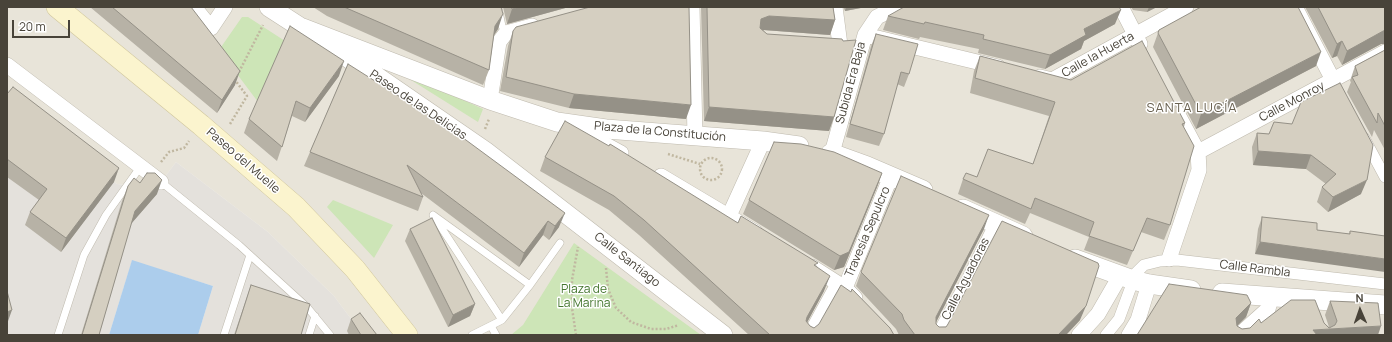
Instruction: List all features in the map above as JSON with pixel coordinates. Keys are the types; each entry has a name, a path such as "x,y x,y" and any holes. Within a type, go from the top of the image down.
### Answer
{"main road":[{"name":"Paseo del Muelle","path":"58,7 189,115 296,207 355,269 407,335"}],"street":[{"path":"194,7 211,28 225,7"},
{"path":"692,7 695,136"},
{"path":"835,7 840,45"},
{"path":"877,12 897,7"},
{"path":"1121,7 1147,56"},
{"name":"Calle la Huerta","path":"823,43 840,45 863,41 1052,80 1186,7"},
{"path":"1295,7 1335,85"},
{"name":"Subida Era Baja","path":"832,153 863,41 877,12"},
{"name":"Paseo de las Delicias","path":"266,15 490,100"},
{"path":"490,100 502,38 543,23"},
{"name":"Paseo de las Delicias","path":"303,28 433,114 531,185"},
{"name":"Calle Monroy","path":"1198,152 1335,85 1385,52"},
{"path":"7,65 161,182"},
{"path":"1169,97 1198,152 1199,170 1169,259"},
{"name":"Plaza de la Constitución","path":"490,100 583,131 632,160"},
{"name":"Plaza de la Constitución","path":"557,122 606,129 763,141 832,153 891,176 1037,242"},
{"path":"1360,130 1385,177"},
{"path":"729,216 763,141"},
{"path":"645,167 770,241"},
{"name":"Travesía Sepulcro","path":"841,285 891,176"},
{"name":"Calle Santiago","path":"531,185 723,335"},
{"name":"Calle Aguadoras","path":"937,335 967,280 995,223"},
{"path":"1058,251 1134,280 1314,305 1385,305"},
{"path":"796,258 841,285 865,308"},
{"name":"Calle Rambla","path":"1106,335 1119,319 1136,273 1144,265 1169,259 1385,284"},
{"path":"1079,335 1098,314 1134,280"},
{"path":"1129,335 1138,320 1134,280"},
{"path":"808,335 841,285"},
{"path":"1239,335 1268,309 1271,298"}],"lane":[{"path":"498,7 502,26 502,38"},
{"path":"58,335 84,255 106,215 140,166"},
{"path":"161,182 250,255 307,307 330,335"},
{"path":"502,320 433,215 530,286"},
{"path":"472,335 502,320 530,286 560,243"},
{"path":"224,335 250,255"},
{"path":"309,335 314,316"},
{"path":"491,326 496,335"}],"path":[{"path":"235,80 266,15"},
{"path":"227,128 247,96 231,74"},
{"path":"484,130 489,119"},
{"path":"159,166 169,152 184,148 191,139"},
{"path":"664,153 700,164"},
{"path":"708,158 717,159 722,167 720,176 712,181 707,180 700,174 700,164 708,158"},
{"path":"576,335 572,308 572,280 580,242"},
{"path":"606,261 608,289 616,308 631,322 651,329 666,329 684,323"}],"shaded area":[{"path":"7,7 1385,7 1385,335 363,335 334,296 268,232 176,162 161,182 142,187 117,184 7,100"},
{"path":"7,100 117,184 142,187 161,182 176,162 268,232 334,296 363,335 198,335 213,286 132,261 109,335 7,335"}],"green space":[{"path":"242,17 248,17 285,41 258,102 219,50"},
{"path":"404,73 483,109 478,122 403,75"},
{"path":"333,200 393,225 374,258 327,207"},
{"name":"Plaza de La Marina","path":"574,243 701,335 511,335 523,325"}],"water":[{"path":"132,260 213,286 198,335 109,335"}],"building":[{"path":"112,7 191,7 240,71 222,100"},
{"path":"344,7 501,7 503,14 495,26 489,70"},
{"path":"590,7 689,7 691,105 574,94 506,77 513,31 516,27"},
{"path":"707,7 833,7 835,20 769,16 761,19 760,28 767,34 842,39 843,41 856,40 834,117 709,107"},
{"path":"904,7 1119,7 1121,10 1084,29 1086,35 1050,55 983,39 984,35 925,22 924,24 888,16"},
{"path":"1201,7 1298,7 1321,52 1201,114 1158,33 1159,30"},
{"path":"1318,7 1385,7 1385,30 1347,51 1342,41 1337,44"},
{"path":"290,26 344,61 310,108 296,101 282,147 249,119"},
{"path":"876,34 918,44 909,74 901,72 884,134 850,124"},
{"path":"1142,41 1185,123 1182,124 1194,146 1170,225 1147,218 1133,251 1089,236 1094,222 1035,198 1031,209 963,179 966,173 977,177 988,149 1033,164 1055,102 975,78 980,56 1071,80"},
{"path":"1385,50 1385,126 1378,113 1377,123 1352,77 1358,75 1355,66"},
{"path":"348,64 451,129 565,213 555,226 548,221 524,253 407,165 423,197 310,152"},
{"path":"1340,83 1373,145 1367,180 1333,197 1322,187 1336,174 1311,155 1258,151 1257,133 1269,134 1274,122 1292,124 1301,102"},
{"path":"13,87 119,168 66,238 30,212 47,189 7,159 7,94"},
{"path":"565,121 609,146 610,144 738,223 741,216 818,263 814,265 830,276 807,317 806,321 810,326 814,328 819,324 841,285 851,292 852,289 890,328 894,335 770,335 644,220 614,196 545,157"},
{"path":"774,142 801,144 834,152 882,173 849,252 840,256 749,200"},
{"path":"147,173 155,173 162,180 135,211 99,335 82,335 128,186 134,178 140,183"},
{"path":"901,176 989,215 936,317 936,324 939,327 946,327 948,324 1002,221 1098,263 1099,266 1086,306 1058,335 915,335 904,320 902,314 861,272"},
{"path":"1262,217 1317,223 1317,230 1350,234 1350,231 1385,236 1385,259 1260,242"},
{"path":"432,218 475,304 453,315 410,229"},
{"path":"1169,284 1247,295 1251,303 1236,318 1237,326 1242,329 1250,328 1259,319 1261,323 1291,300 1315,300 1324,323 1329,328 1335,325 1337,321 1330,301 1378,303 1381,326 1313,330 1317,335 1137,335"},
{"path":"251,285 310,304 301,335 235,335"},
{"path":"7,291 12,310 7,312"},
{"path":"360,313 377,335 361,335 351,319"}],"district":[{"name":"SANTA LUCÍA","path":"1192,108"}]}
